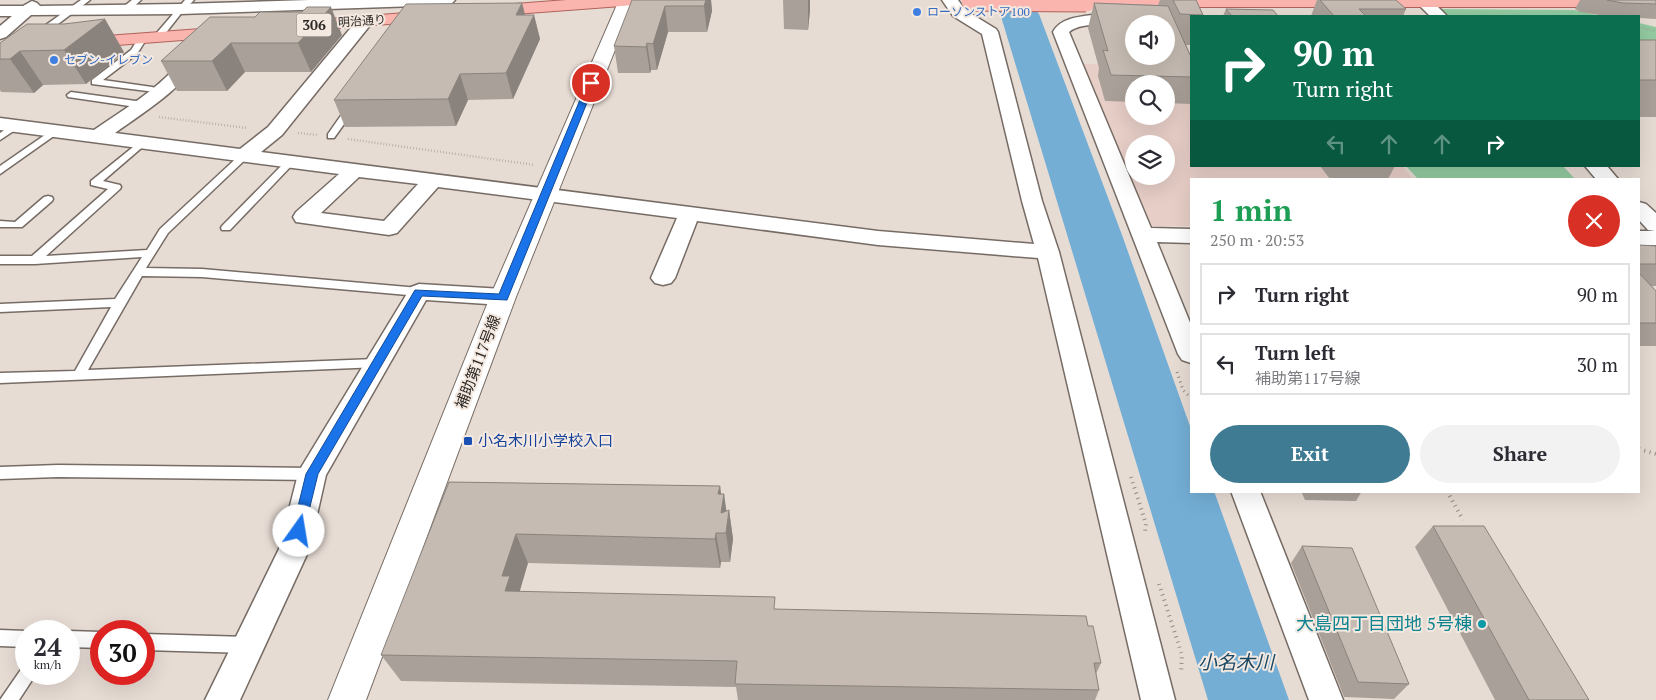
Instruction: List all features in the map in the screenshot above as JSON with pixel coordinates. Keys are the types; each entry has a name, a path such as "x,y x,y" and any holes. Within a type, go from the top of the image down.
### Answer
{"main road":[{"path":"474,12 499,5 635,0"},
{"path":"962,0 1086,2 1656,2"},
{"name":"明治通り","path":"280,28 365,21 452,7"},
{"path":"31,42 60,44 242,31"}],"street":[{"path":"0,34 39,0"},
{"path":"0,11 71,10 131,5 185,5 212,8 280,3 421,0 452,7"},
{"name":"補助第117号線","path":"347,700 503,297 627,0"},
{"path":"962,0 959,13 990,32 1032,200 1048,252 1158,700"},
{"path":"1120,1 1124,12 1107,19 1072,22 1063,28 1062,32 1145,235 1190,351"},
{"path":"1420,1 1438,15"},
{"path":"193,34 212,8"},
{"path":"245,155 275,131 365,21"},
{"path":"97,137 143,106 186,68 213,33"},
{"path":"5,129 55,131 878,238 1048,252"},
{"path":"1596,167 1607,178"},
{"path":"356,169 304,218 389,228 434,179"},
{"path":"1640,209 1656,225"},
{"path":"663,278 689,214"},
{"path":"1145,235 1190,236"},
{"path":"1640,238 1656,238"},
{"path":"222,700 294,550 312,474 419,292 503,297"},
{"path":"1246,493 1326,700"}],"lane":[{"path":"31,42 86,0"},
{"path":"152,90 94,82 134,52 185,5"},
{"path":"99,99 121,86"},
{"path":"71,95 143,106"},
{"path":"332,136 358,97"},
{"path":"0,171 55,131"},
{"path":"35,260 116,187 95,183 143,142"},
{"path":"78,376 119,303 164,231 245,155"},
{"path":"226,228 291,161"},
{"path":"0,224 18,225 48,198"},
{"path":"0,260 35,260 149,253"},
{"path":"138,272 202,273 419,292"},
{"path":"0,308 119,303"},
{"path":"0,378 375,364"},
{"path":"0,474 58,471 312,474"},
{"path":"0,638 15,639"},
{"path":"155,642 248,645"},
{"path":"9,700 20,685"}],"path":[{"path":"1640,28 1656,31"},
{"path":"1640,449 1656,454"},
{"path":"1448,493 1463,520"}],"shaded area":[{"path":"1083,64 1190,67 1190,167 1403,167 1412,178 1190,178 1190,226 1152,226 1135,185 1175,185 1175,135 1125,135 1125,163"}],"green space":[{"path":"1440,9 1574,10 1596,15 1445,15"},
{"path":"1640,23 1656,27 1656,63 1640,63"},
{"path":"1407,167 1564,167 1574,178 1417,178"}],"water":[{"name":"小名木川","path":"996,0 1035,9 1039,14 1122,235 1190,426 1190,493 1215,493 1289,700 1208,700"}],"building":[{"path":"632,0 706,0 704,6 665,6 653,44 647,43 646,47 614,46"},
{"path":"1173,0 1196,0 1203,15 1180,14"},
{"path":"1320,0 1396,0 1406,9 1359,9 1365,15 1333,15"},
{"path":"1607,0 1656,0 1656,4 1623,3"},
{"path":"522,3 516,15 534,15 506,73 460,74 448,99 334,100 406,4"},
{"path":"1094,3 1168,6 1172,15 1125,15 1125,65 1175,65 1175,22 1190,55 1190,77 1175,77 1175,75 1111,75 1103,50 1108,51"},
{"path":"307,7 331,7 298,43 231,43 212,61 161,61 210,17 255,17 260,12 302,12"},
{"path":"1226,9 1273,10 1277,15 1231,15"},
{"path":"105,19 64,50 20,51 10,59 0,59 0,43 27,24 64,24"},
{"path":"1640,40 1656,40 1656,80 1640,80"},
{"path":"1640,245 1656,246 1656,264 1640,264"},
{"path":"1640,274 1656,291 1656,323 1640,323"},
{"path":"449,482 720,486 718,494 724,494 721,513 729,510 726,533 716,533 715,539 516,534 502,576 510,576 505,591 775,597 774,609 1086,616 1088,626 1093,626 1101,663 1094,663 1099,690 735,684 737,661 381,655"},
{"path":"1433,526 1484,526 1589,700 1529,700"},
{"path":"1302,546 1352,548 1409,684 1358,682"}],"place":[{"name":"ローソンストア100","path":"917,12"},
{"name":"セブン-イレブン","path":"54,60"},
{"name":"小名木川小学校入口","path":"468,441"},
{"name":"大島四丁目団地 5号棟","path":"1482,624"}],"route":[{"path":"299,531 312,474 419,292 503,297 591,83"}]}
